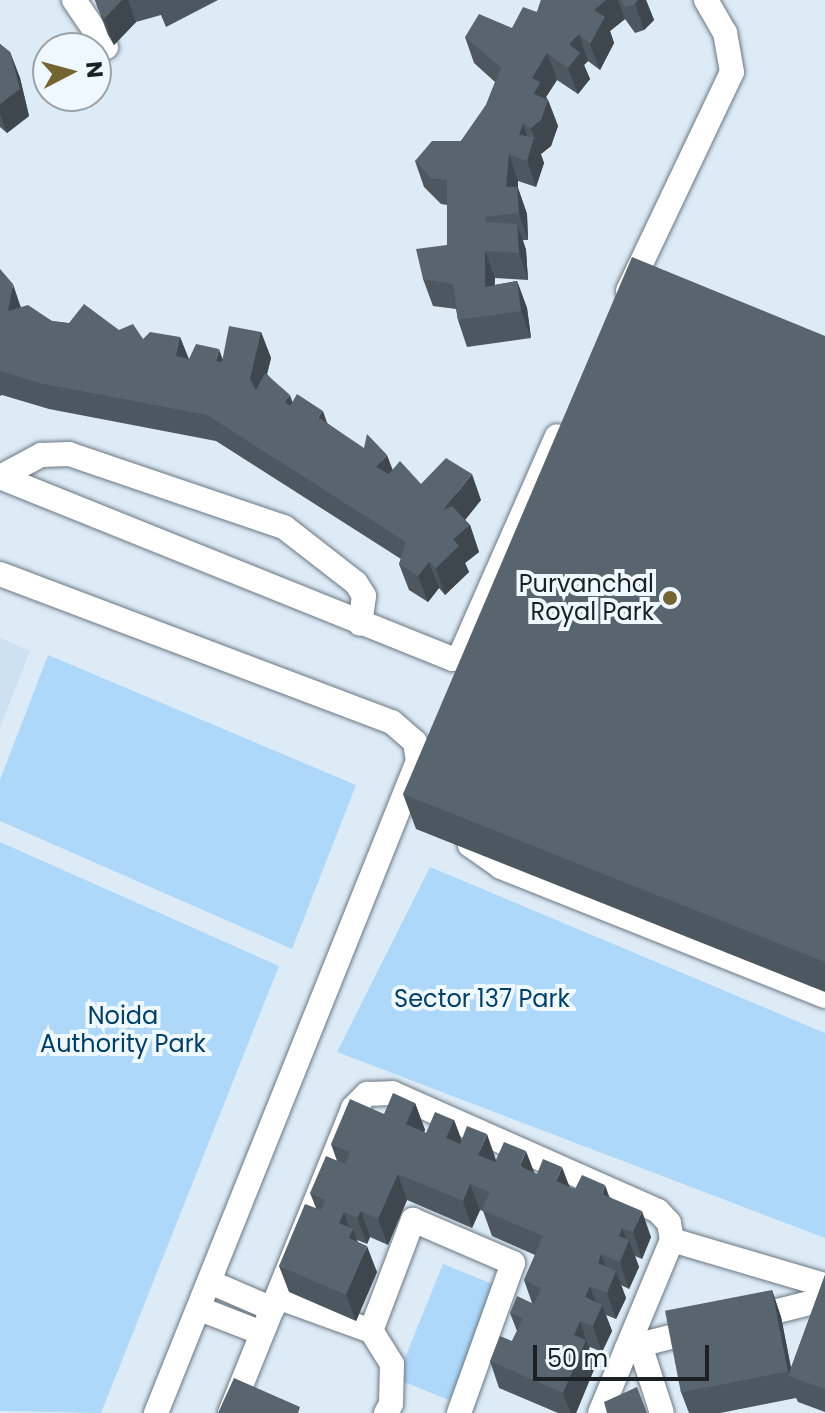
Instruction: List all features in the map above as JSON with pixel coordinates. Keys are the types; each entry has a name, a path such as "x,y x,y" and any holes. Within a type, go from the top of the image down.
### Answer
{"street":[{"path":"74,0 96,32"},
{"path":"616,316 732,72 725,33 706,0"},
{"path":"360,624 364,596 356,583 284,527 69,454 41,455 0,477 360,624 457,659 567,415"},
{"path":"0,574 392,722 415,742 415,779 156,1413"},
{"path":"480,805 469,838 492,862 825,996"},
{"path":"230,1413 353,1108 367,1094 392,1093 658,1211 669,1223 672,1240 633,1347 600,1413"},
{"path":"371,1331 413,1220 513,1263 459,1413"},
{"path":"672,1240 825,1285"},
{"path":"210,1282 371,1331 392,1364 386,1413"},
{"path":"633,1347 825,1299"},
{"path":"200,1309 262,1333"},
{"path":"633,1347 662,1413"}],"shaded area":[{"path":"0,638 30,651 0,728"}],"green space":[{"path":"48,655 356,785 292,949 0,821 0,780"},
{"name":"Noida Authority Park","path":"0,842 279,966 101,1413 0,1411"},
{"name":"Sector 137 Park","path":"430,867 825,1033 825,1238 337,1052"},
{"path":"443,1264 496,1285 449,1400 397,1379"}],"building":[{"path":"95,0 122,0 104,19"},
{"path":"541,0 606,0 594,10 605,17 590,44 579,34 569,44 580,53 568,68 547,53 532,78 540,82 534,94 548,100 541,120 531,128 523,123 519,135 534,137 527,161 509,154 506,187 517,187 519,213 485,217 486,222 517,224 519,253 485,251 485,287 517,281 521,311 458,320 453,284 423,279 416,249 447,245 447,180 431,178 415,161 432,141 461,141 486,105 501,68 465,37 479,14 512,28 523,7 537,12"},
{"path":"621,0 638,0 625,7"},
{"path":"0,44 10,52 20,89 0,104"},
{"name":"Purvanchal Royal Park","path":"632,257 825,336 825,962 403,794"},
{"path":"0,269 13,284 8,311 28,305 52,321 69,323 84,304 119,330 133,324 143,339 150,332 180,337 176,356 189,359 196,344 219,349 216,361 222,362 229,326 261,332 250,379 256,390 265,373 290,395 285,402 290,406 297,394 323,411 318,417 364,448 367,434 387,455 376,467 389,474 400,461 421,484 446,458 472,474 443,510 452,506 470,525 453,539 459,546 436,568 429,562 418,576 399,564 406,542 207,415 40,383 0,371"},
{"path":"393,1093 415,1103 406,1124 426,1133 435,1112 454,1120 446,1138 460,1144 467,1126 487,1134 478,1155 495,1162 504,1142 526,1151 520,1166 537,1174 543,1159 562,1167 556,1181 575,1189 582,1175 605,1185 602,1194 642,1211 633,1232 622,1228 619,1236 629,1240 620,1262 601,1254 598,1263 616,1271 607,1293 590,1286 585,1297 602,1305 593,1326 580,1321 574,1335 586,1340 563,1393 490,1361 500,1336 512,1341 523,1318 510,1313 517,1296 534,1304 541,1288 524,1280 543,1236 482,1210 490,1192 470,1184 463,1201 398,1174 378,1219 361,1211 357,1218 344,1212 339,1223 353,1229 349,1238 367,1246 346,1295 279,1266 305,1204 321,1210 325,1200 310,1193 326,1156 345,1164 350,1152 331,1144 350,1099 384,1114"},
{"path":"825,1275 825,1389 788,1376"},
{"path":"772,1290 788,1371 681,1392 665,1311"},
{"path":"234,1378 300,1407 298,1413 218,1413"},
{"path":"637,1387 647,1413 607,1413 604,1402"}],"place":[{"name":"Purvanchal Royal Park","path":"670,598"}]}
